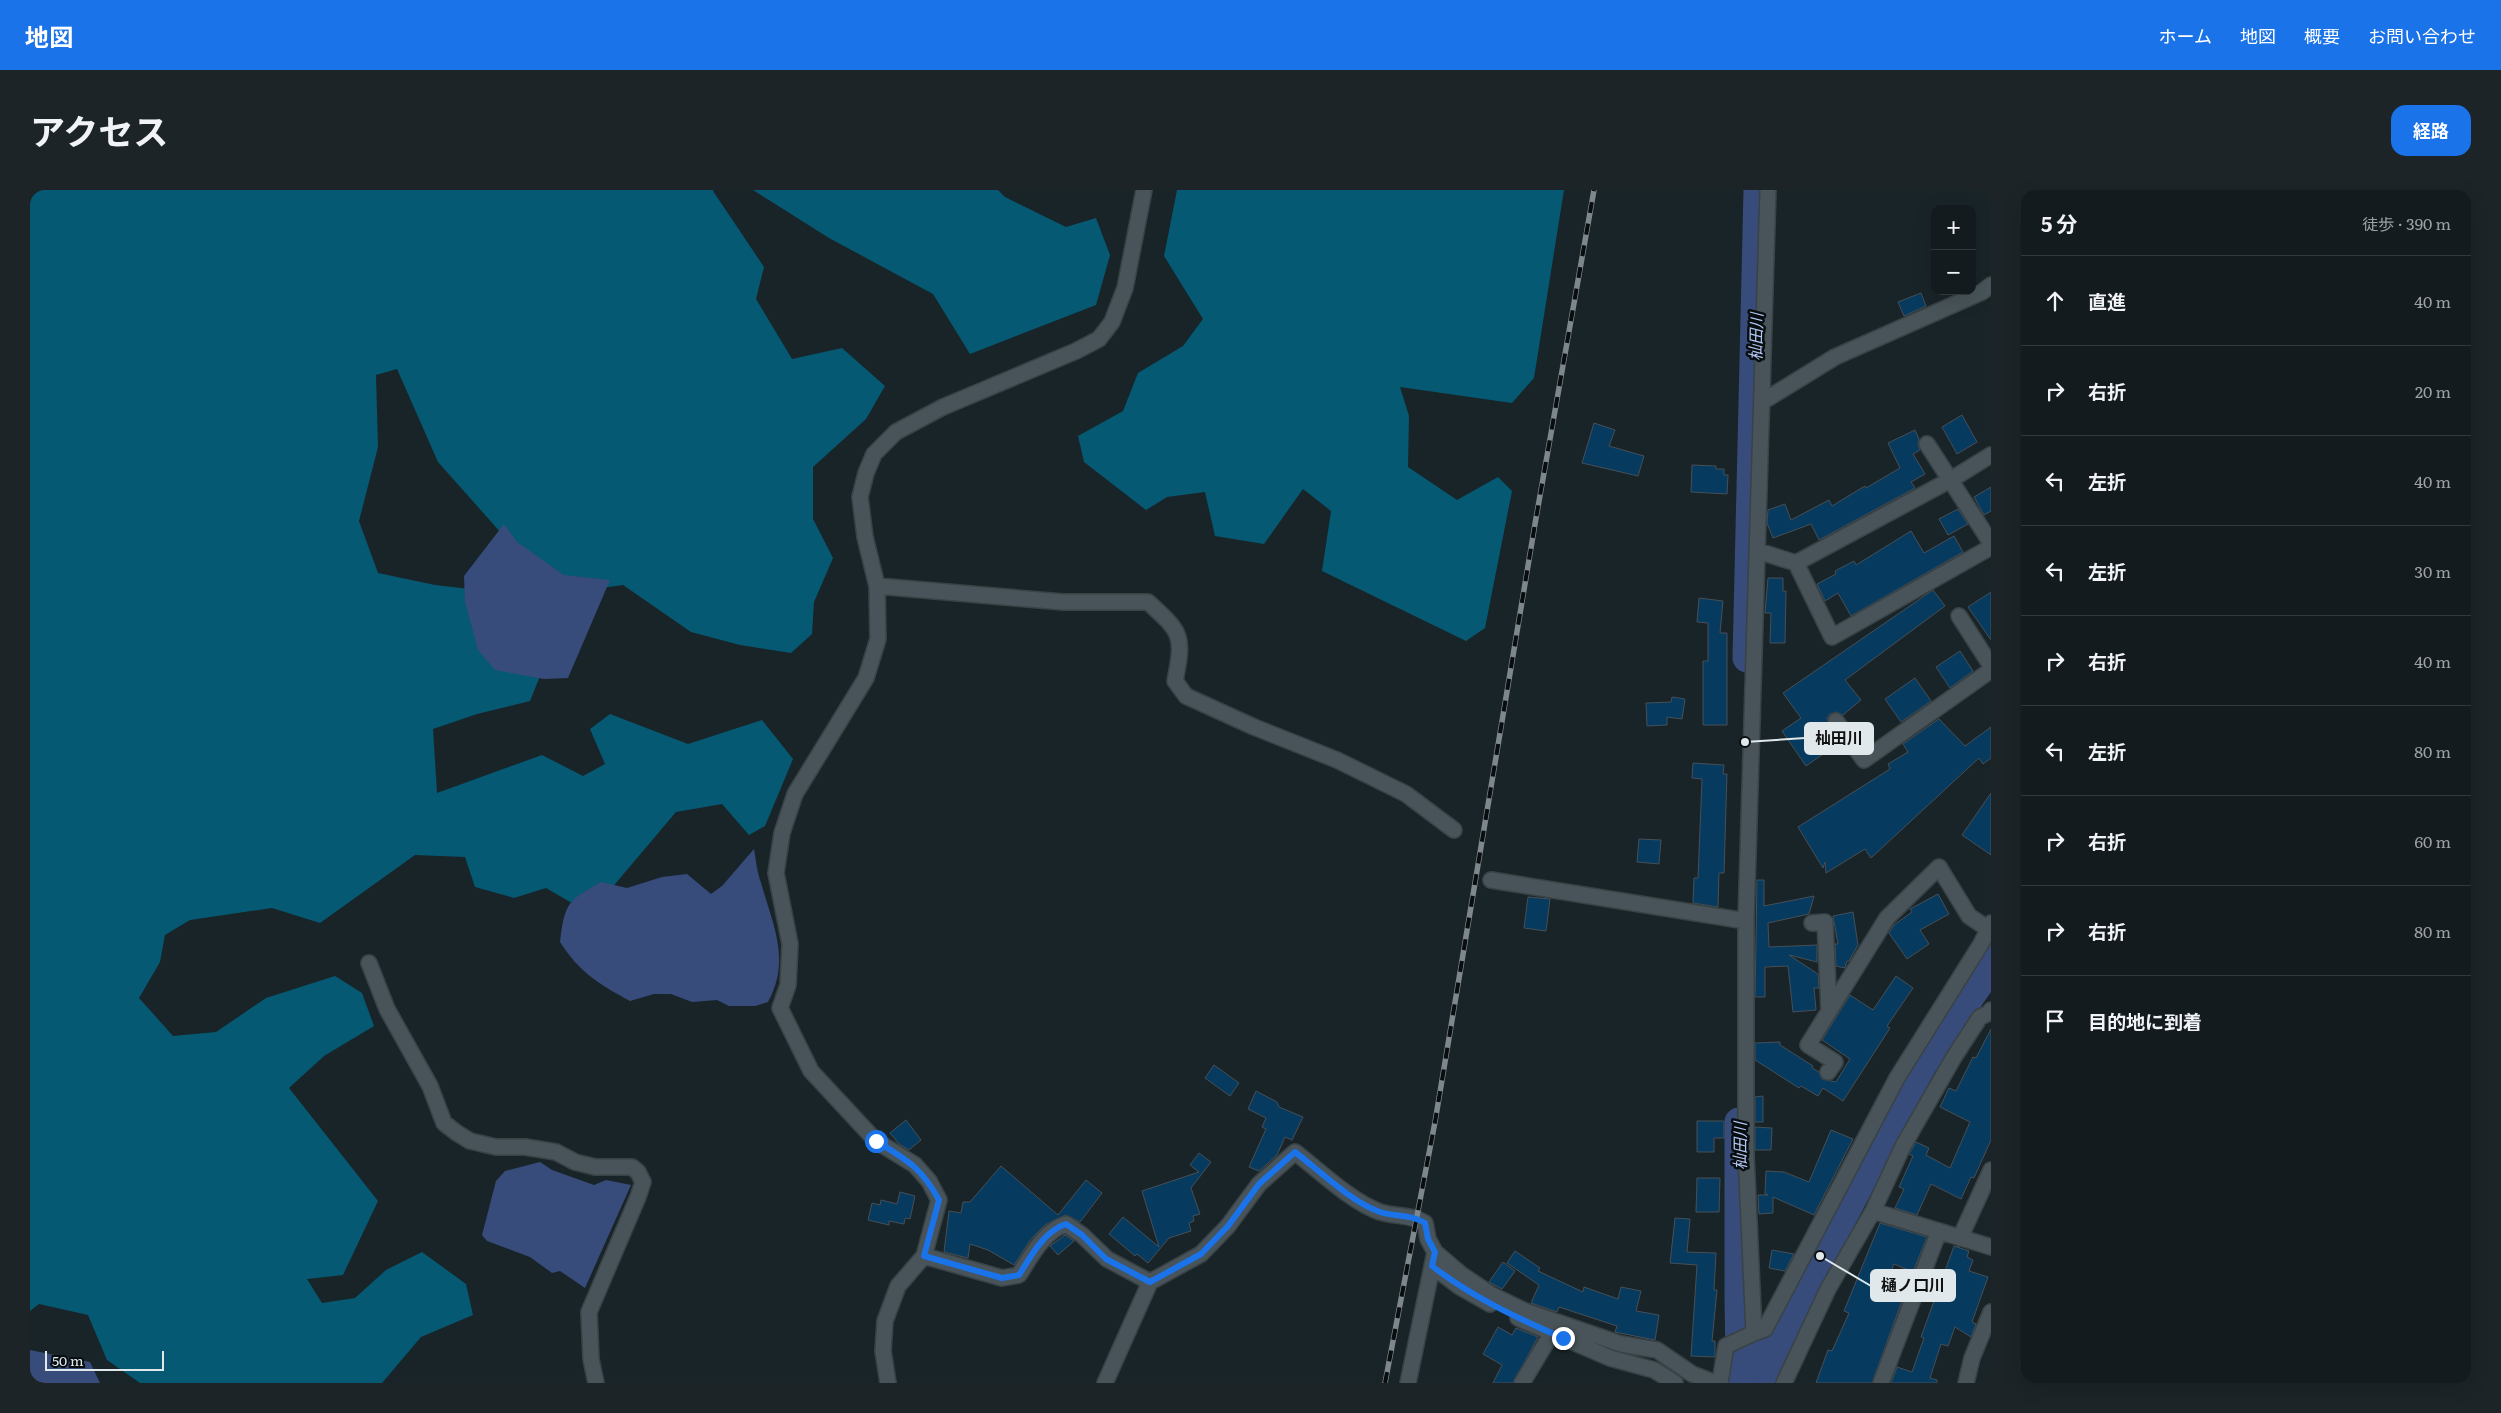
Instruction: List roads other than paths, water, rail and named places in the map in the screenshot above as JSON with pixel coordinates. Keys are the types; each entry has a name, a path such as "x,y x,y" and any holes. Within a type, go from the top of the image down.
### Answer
{"street":[{"path":"888,1383 883,1351 885,1321 898,1286 924,1256 939,1200 929,1181 915,1166 876,1141 811,1071 780,1008 788,985 790,944 776,873 782,833 795,794 866,678 878,639 877,586 865,537 860,497 866,473 874,454 896,432 943,407 1076,352 1099,339 1112,322 1125,288 1144,190"},
{"path":"1754,1332 1746,1154 1746,921 1768,190"},
{"path":"1762,402 1835,357 1982,292 1991,285"},
{"path":"1796,563 1832,637 1991,545 1952,479 1927,444"},
{"path":"1758,551 1796,563 1952,479 1991,455"},
{"path":"877,586 1063,602 1148,602 1173,625 1182,649 1175,681 1186,696 1254,728 1338,760 1406,794 1454,830"},
{"path":"1959,616 1991,666"},
{"path":"1836,721 1864,760 1991,670"},
{"path":"1720,1383 1726,1346 1754,1332 1766,1329 1897,1078 1990,927 1969,916 1939,867 1887,918 1808,1045 1835,1062 1828,1072"},
{"path":"1491,880 1746,921"},
{"path":"1812,923 1825,922 1830,1011"},
{"path":"369,963 387,1009 430,1086 444,1122 457,1133 470,1140 496,1147 525,1147 548,1151 595,1167 632,1167 638,1172 643,1182 638,1197 589,1312 591,1359 596,1383"},
{"path":"1784,1383 1828,1289 1873,1211 1903,1146 1954,1057 1980,1017 1991,1010"},
{"path":"1105,1383 1150,1282 1201,1254 1228,1226 1259,1184 1295,1152 1348,1193 1380,1212 1416,1218 1425,1223 1434,1259 1460,1287 1504,1312 1610,1358 1654,1370 1675,1383"},
{"path":"1960,1238 1991,1170"},
{"path":"1873,1211 1991,1248"},
{"path":"924,1256 1002,1278 1019,1275 1035,1250 1055,1227 1066,1224 1082,1235 1106,1259 1150,1282"},
{"path":"1881,1383 1939,1231"},
{"path":"1408,1383 1434,1259"},
{"path":"1434,1259 1492,1295 1525,1311 1621,1344 1657,1350 1692,1374 1715,1383"},
{"path":"1966,1383 1972,1358 1991,1312"},
{"path":"1522,1383 1552,1333"}],"waterway":[{"name":"杣田川","path":"1747,658 1758,190"},
{"name":"杣田川","path":"1739,1122 1740,1363 1744,1383"}],"railway":[{"path":"1385,1383 1435,1122 1535,524 1594,190"}],"place":[{"name":"杣田川","path":"1745,742"},
{"name":"樋ノ口川","path":"1820,1256"}]}
